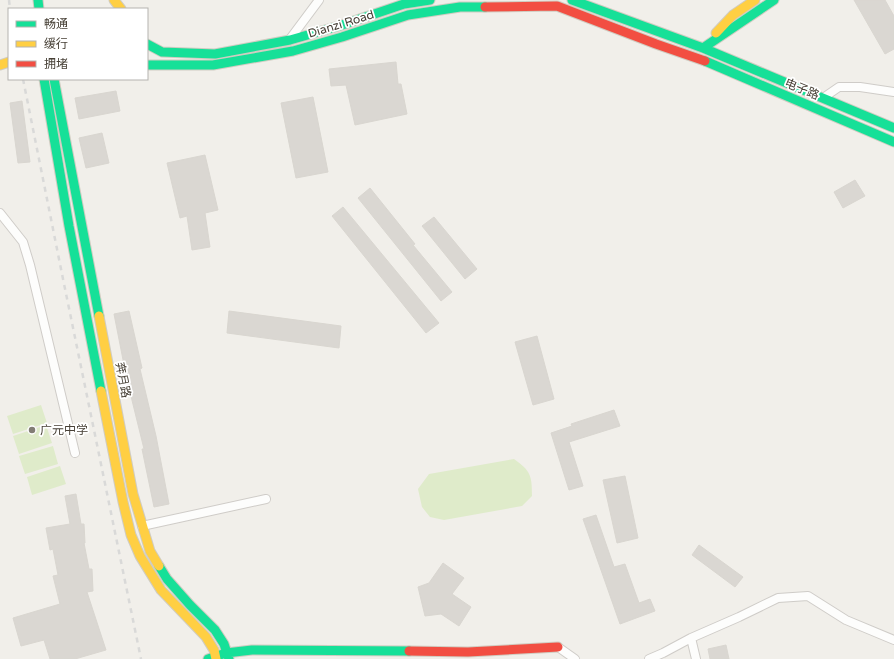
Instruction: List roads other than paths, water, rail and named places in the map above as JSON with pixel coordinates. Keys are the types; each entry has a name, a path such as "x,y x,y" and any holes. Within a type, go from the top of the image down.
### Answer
{"main road":[{"path":"114,0 120,8"},
{"name":"Dianzi Road","path":"148,45 162,52 176,54 215,54 290,40 339,26 403,2 430,0"},
{"path":"572,0 703,48"},
{"path":"700,58 703,48 733,15 755,0"},
{"path":"703,48 774,0"},
{"name":"Dianzi Road","path":"148,65 213,65 293,51 342,37 408,14 460,7 557,6 656,44 700,58"},
{"name":"电子路","path":"703,48 894,128"},
{"name":"电子路","path":"700,58 894,142"},
{"path":"44,80 69,226 123,502 132,535 140,556 161,590 206,637 214,650 213,658 252,650 468,652 558,646"},
{"name":"奔月路","path":"54,80 133,494 142,526 150,551 166,579 215,630 224,644 227,656"},
{"path":"237,659 252,650"}],"street":[{"path":"290,40 319,0"},
{"path":"823,98 839,87 860,87 894,92"},
{"path":"0,213 23,242 30,265 75,453"},
{"path":"142,526 266,499"},
{"path":"650,659 691,638 778,598 808,596 846,620 894,640"},
{"path":"691,638 696,659"},
{"path":"558,646 575,659"}],"railway":[{"path":"9,0 10,8"},
{"path":"23,80 141,659"}],"place":[{"name":"广元中学","path":"32,430"}]}
